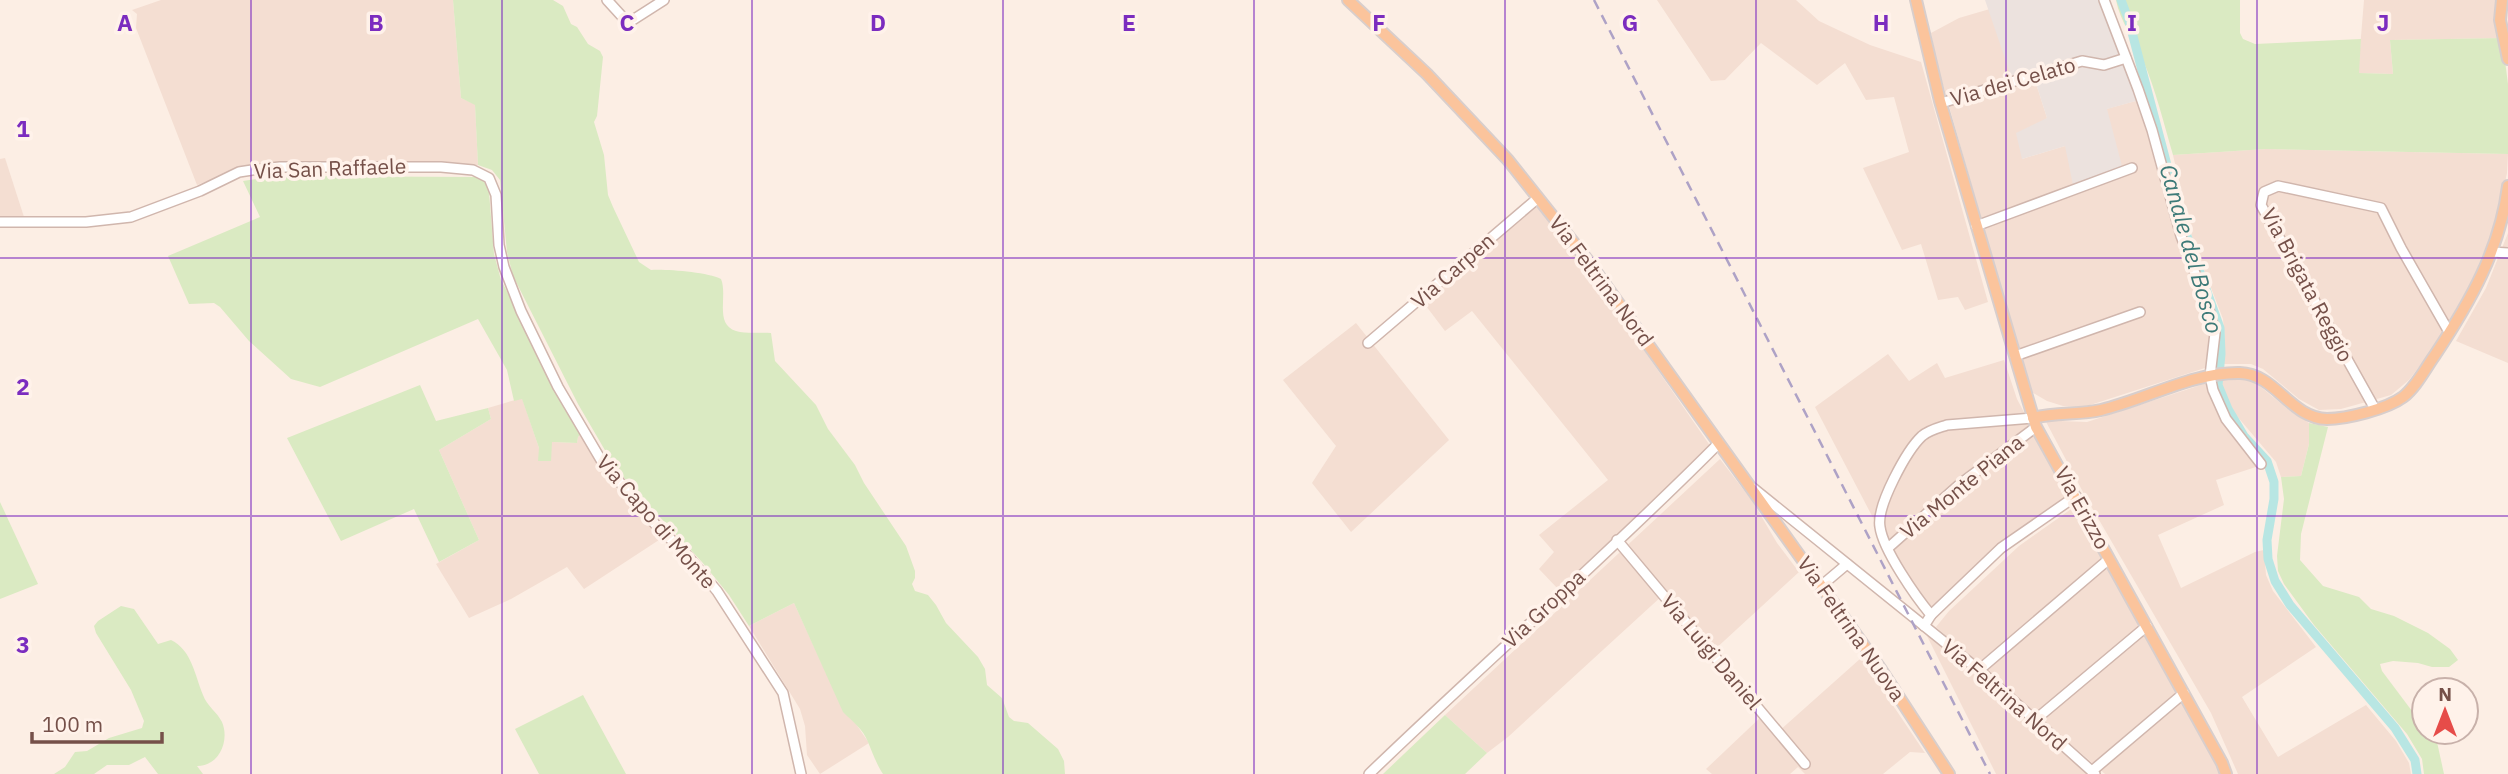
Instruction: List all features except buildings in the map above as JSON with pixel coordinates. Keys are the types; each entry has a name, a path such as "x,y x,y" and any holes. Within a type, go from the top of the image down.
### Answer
{"main road":[{"name":"Via Feltrina Nord","path":"1348,0 1427,74 1508,160 1589,262 1751,487"},
{"name":"Via Erizzo","path":"1916,0 1941,103 2035,422 2222,762 2226,774"},
{"path":"2501,0 2500,20 2508,59"},
{"path":"2035,422 2100,410 2217,375 2243,373 2263,379 2288,402 2315,417 2340,417 2396,401 2408,392 2478,286 2501,223 2508,186"},
{"name":"Via Feltrina Nuova","path":"1751,487 1888,679 1949,774"}],"street":[{"path":"607,0 628,23 664,0"},
{"path":"2104,0 2152,130 2181,236 2210,313 2215,333 2217,400 2226,419 2260,464"},
{"name":"Via dei Celato","path":"1941,103 2082,61 2104,65 2126,58"},
{"name":"Via San Raffaele","path":"0,222 117,220 172,202 239,172 281,167 464,168 482,172 494,187"},
{"path":"1976,226 2132,168"},
{"name":"Via Brigata Reggio","path":"2375,409 2261,205 2264,192 2278,186 2381,208 2449,332"},
{"name":"Via Capo di Monte","path":"494,187 499,245 504,267 521,311 558,387 601,460 717,592 783,693 801,774"},
{"name":"Via Carpen","path":"1368,344 1538,198"},
{"path":"2492,251 2508,253"},
{"path":"2015,356 2140,312"},
{"path":"1931,615 1917,599 1888,548 1879,526 1884,503 1901,466 1920,437 1947,425 2035,422"},
{"name":"Via Monte Piana","path":"1888,548 2035,422"},
{"name":"Via Groppa","path":"1369,774 1684,480 1719,443"},
{"name":"Via Feltrina Nord","path":"1751,487 1979,670 2093,773"},
{"path":"1924,626 1931,615 2001,548 2076,496"},
{"name":"Via Luigi Daniel","path":"1617,540 1805,764"},
{"path":"1979,670 2109,559"},
{"path":"1821,586 1847,564"},
{"path":"2035,720 2147,626"},
{"path":"2093,773 2184,693"}],"shaded area":[{"path":"161,0 453,0 461,98 475,104 478,165 347,163 235,170 197,185 136,28 137,14 132,10"},
{"path":"1657,0 1796,0 1819,21 1870,45 1921,62 1988,302 1965,310 1958,297 1938,300 1921,244 1902,250 1863,168 1909,152 1894,97 1866,100 1845,63 1817,85 1761,43 1725,80 1711,81"},
{"path":"1985,0 2103,0 2143,99 2107,109 2122,166 2073,185 2065,146 2022,159 2016,133 2047,118 2033,74 2012,79"},
{"path":"2364,0 2501,0 2502,38 2390,40 2393,74 2358,73"},
{"path":"2000,6 2033,74 2047,118 2022,159 2065,146 2106,109 2143,99 2208,314 2212,331 2208,367 2084,407 2063,406 2030,391 1936,60 1931,33 1959,18"},
{"path":"2266,149 2508,154 2507,173 2497,220 2472,281 2434,347 2409,380 2391,395 2341,409 2319,410 2299,399 2263,369 2251,364 2221,364 2225,342 2223,319 2193,241 2173,155"},
{"path":"5,158 24,217 0,217 0,159"},
{"path":"1537,202 1587,268 1711,447 1558,589 1539,569 1554,552 1539,535 1608,480 1472,311 1445,331 1423,302"},
{"path":"2508,233 2508,363 2456,341 2486,288"},
{"path":"1356,323 1449,440 1351,532 1312,483 1336,446 1283,380"},
{"path":"1888,354 1909,381 1937,363 1945,378 2004,360 2017,399 2068,496 2011,536 1926,619 1815,407"},
{"path":"2220,380 2256,383 2309,423 2309,444 2301,476 2281,477 2276,462 2236,415 2224,394"},
{"path":"2207,383 2210,392 2262,465 2216,480 2224,505 2158,535 2181,588 2264,550 2266,575 2273,591 2316,647 2242,697 2278,757 2366,705 2396,741 2409,763 2411,774 2238,774 2211,713 2084,494 2043,416 2060,421 2087,422"},
{"path":"522,398 539,448 552,442 577,443 581,434 608,479 662,538 584,589 567,567 511,599 469,618 436,564 479,540 439,450 491,419 488,408"},
{"path":"1720,459 1753,502 1777,543 1799,572 1712,652 1663,595 1508,737 1487,753 1445,715"},
{"path":"2074,507 2108,563 2224,774 2105,774 1936,627 1949,611 2019,546"},
{"path":"794,603 844,712 869,743 820,774 807,755 805,726 800,709 749,626"},
{"path":"1924,630 2087,774 1996,774"},
{"path":"1861,658 1925,753 1910,752 1883,774 1805,774 1798,767 1790,774 1712,774 1706,769 1764,714 1778,732"}],"green space":[{"path":"453,0 553,0 563,6 571,24 577,27 588,44 600,51 603,57 597,116 594,122 604,155 608,195 639,262 651,270 697,273 721,279 723,316 729,327 740,332 771,333 775,361 816,405 828,429 855,465 906,546 915,571 912,584 915,591 928,595 946,623 978,657 985,669 987,685 1002,698 1009,717 1014,721 1028,723 1058,749 1064,761 1065,774 883,774 863,733 843,712 794,603 749,626 729,595 702,562 627,482 578,404 513,276 507,252 500,180 492,170 478,165 475,105 461,98"},
{"path":"2116,0 2240,0 2240,33 2243,39 2255,44 2361,39 2359,73 2393,74 2390,40 2502,38 2508,84 2508,154 2266,149 2173,155 2148,72"},
{"path":"277,176 475,177 484,181 489,192 494,254 501,280 581,434 577,443 552,442 551,461 538,461 539,448 522,399 514,401 507,370 478,319 320,387 291,379 249,341 214,303 189,304 168,256 260,217 243,181"},
{"path":"420,385 436,421 488,408 491,419 439,450 479,540 439,562 414,509 341,541 287,438"},
{"path":"2309,423 2328,427 2301,534 2300,560 2323,586 2359,597 2371,609 2394,616 2428,633 2450,649 2458,660 2449,667 2393,661 2380,664 2382,671 2410,708 2410,739 2314,625 2284,584 2278,571 2277,556 2284,499 2281,477 2301,476 2309,444"},
{"path":"0,502 38,584 0,599"},
{"path":"121,606 134,609 158,644 171,640 184,650 205,699 222,722 225,737 221,751 211,762 197,766 203,774 158,774 145,757 129,765 107,765 94,774 54,774 65,767 75,752 87,751 109,738 142,728 144,721 131,690 94,626"},
{"path":"583,695 626,774 539,774 515,729"},
{"path":"1445,715 1487,753 1465,774 1383,774"},
{"path":"2414,746 2438,746 2444,774 2424,774 2422,759"}],"waterway":[{"name":"Canale del Bosco","path":"2121,0 2129,21 2182,222 2220,328 2218,385 2244,436 2267,461 2274,482 2267,540 2268,559 2275,581 2290,605 2395,728 2415,760 2417,774"}],"railway":[{"path":"1594,0 1990,774"}]}
